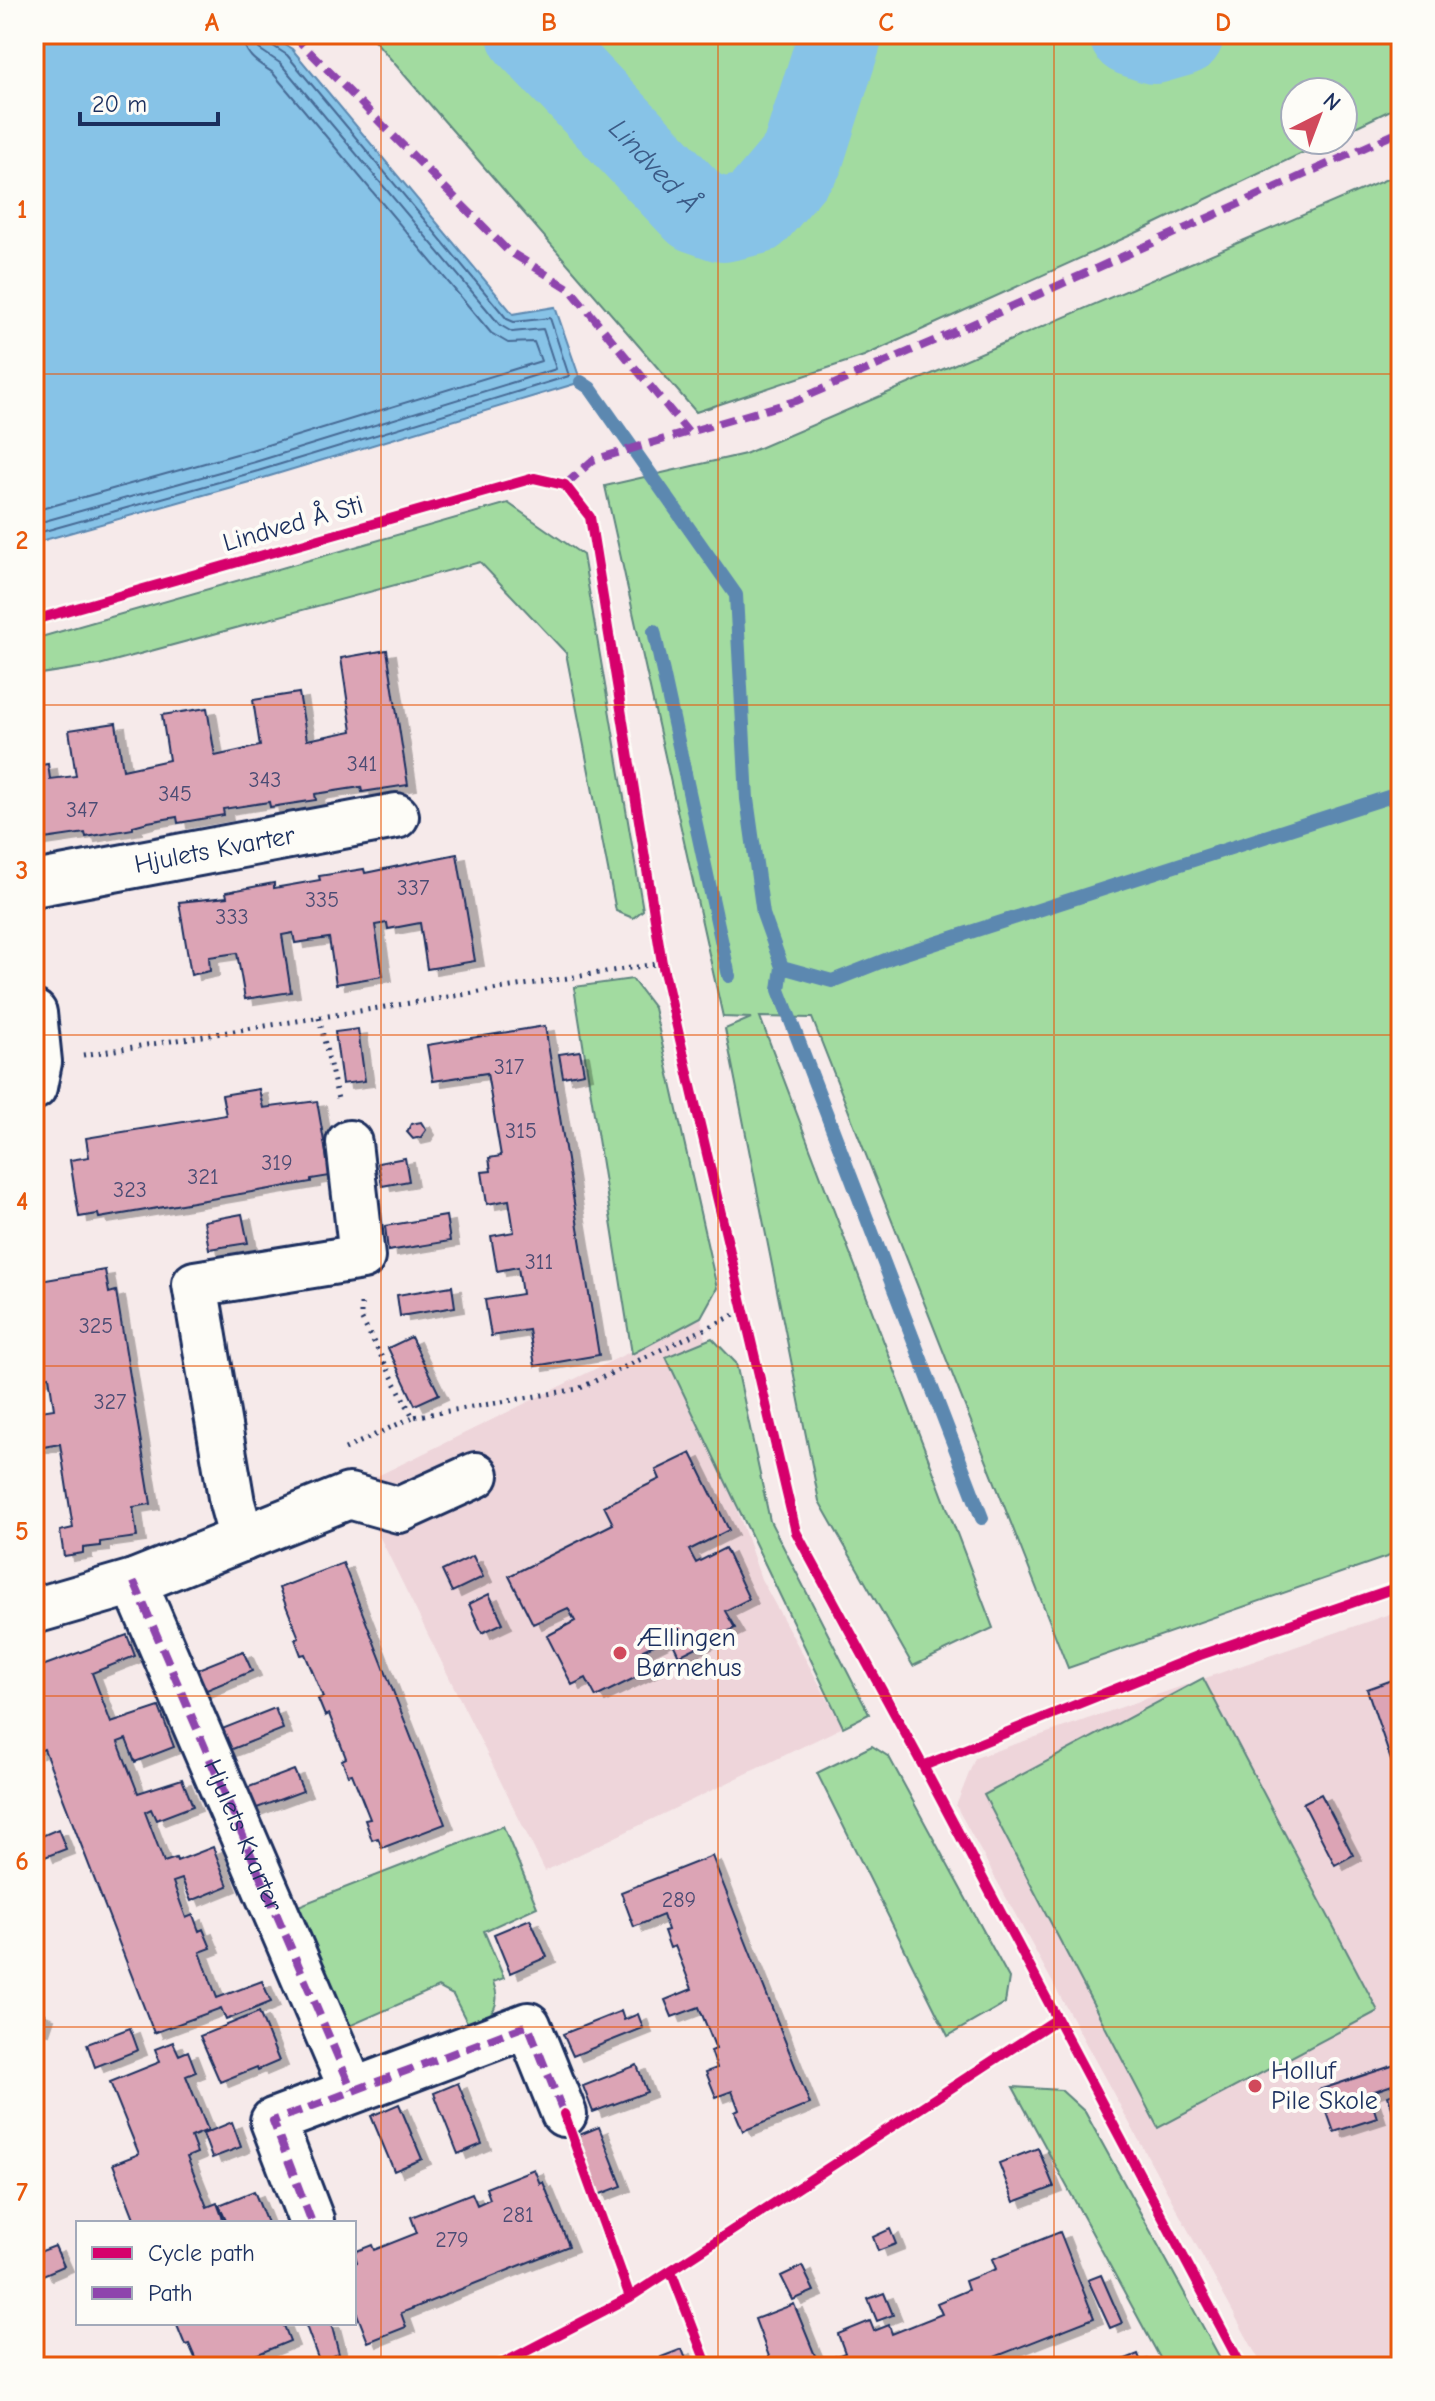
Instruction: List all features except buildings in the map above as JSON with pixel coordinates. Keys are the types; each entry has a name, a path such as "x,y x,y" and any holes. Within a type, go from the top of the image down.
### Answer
{"street":[{"name":"Hjulets Kvarter","path":"34,884 396,816"},
{"path":"34,1013 36,1074"},
{"path":"242,1539 232,1503 195,1284 362,1257 349,1143"},
{"path":"34,1611 134,1582 349,1496 399,1510 476,1475"},
{"name":"Hjulets Kvarter","path":"134,1582 352,2090"},
{"path":"311,2220 273,2121 528,2025 564,2114"}],"path":[{"path":"660,947 666,978"},
{"path":"36,1074 319,1018 662,963"},
{"path":"319,1018 349,1143"},
{"path":"362,1257 361,1318 413,1417 578,1389 743,1311"},
{"path":"739,1295 746,1325"}],"shaded area":[{"name":"Ællingen Børnehus","path":"701,1317 737,1509 761,1579 843,1727 545,1871 355,1487"},
{"name":"Holluf Pile Skole","path":"1401,1610 1401,2367 1263,2367 956,1806 975,1758"}],"green space":[{"path":"369,34 1401,34 1401,105 1359,125 1359,76 1279,76 1279,156 1296,156 1140,231 864,356 696,412"},
{"path":"1401,173 1401,1552 1068,1668 812,1018 760,1017 993,1628 913,1666 819,1501 725,1029 751,1018 723,1017 605,486 745,454"},
{"path":"508,503 583,555 643,910 633,918 616,911 566,653 480,562 99,665 34,675 34,639"},
{"path":"632,979 654,1008 717,1288 701,1317 632,1354 574,987"},
{"path":"712,1338 736,1363 770,1521 869,1714 843,1727 666,1357"},
{"path":"1203,1678 1378,2011 1158,2128 984,1795"},
{"path":"872,1746 889,1757 1009,1978 1005,2003 948,2036 817,1773"},
{"path":"503,1826 537,1907 484,1931 504,1978 493,1982 497,1998 489,2015 471,2030 453,1995 438,1987 338,2031 288,1910"},
{"path":"1013,2087 1061,2090 1085,2112 1225,2367 1165,2367"}],"water":[{"path":"34,34 267,34 292,49 513,314 555,307 581,382 260,479 34,543"}],"waterway":[{"name":"Lindved Å","path":"529,34 697,211 723,220 755,213 802,157 841,34"},
{"name":"Lindved Å","path":"1131,34 1154,42 1182,34"},
{"path":"581,382 590,388 736,595 747,799 763,914 782,967 832,981 893,957 1401,793"},
{"path":"654,631 729,976"},
{"path":"782,967 779,990 982,1518"}],"marked path":[{"path":"292,34 507,250 570,289 688,432"},
{"path":"565,485 593,460 795,401 1401,131"},
{"path":"134,1582 352,2090"},
{"path":"311,2220 273,2121 528,2025 564,2114"}],"cycle path":[{"name":"Lindved Å Sti","path":"34,620 534,478 565,485 590,517 662,963 796,1532 923,1766"},
{"path":"1242,2367 923,1766 1200,1655 1401,1586"},
{"path":"496,2367 630,2297 1057,2019"},
{"path":"564,2114 630,2297"},
{"path":"671,2271 708,2367"}],"place":[{"name":"Ællingen Børnehus","path":"620,1653"},
{"name":"Holluf Pile Skole","path":"1255,2086"}]}
